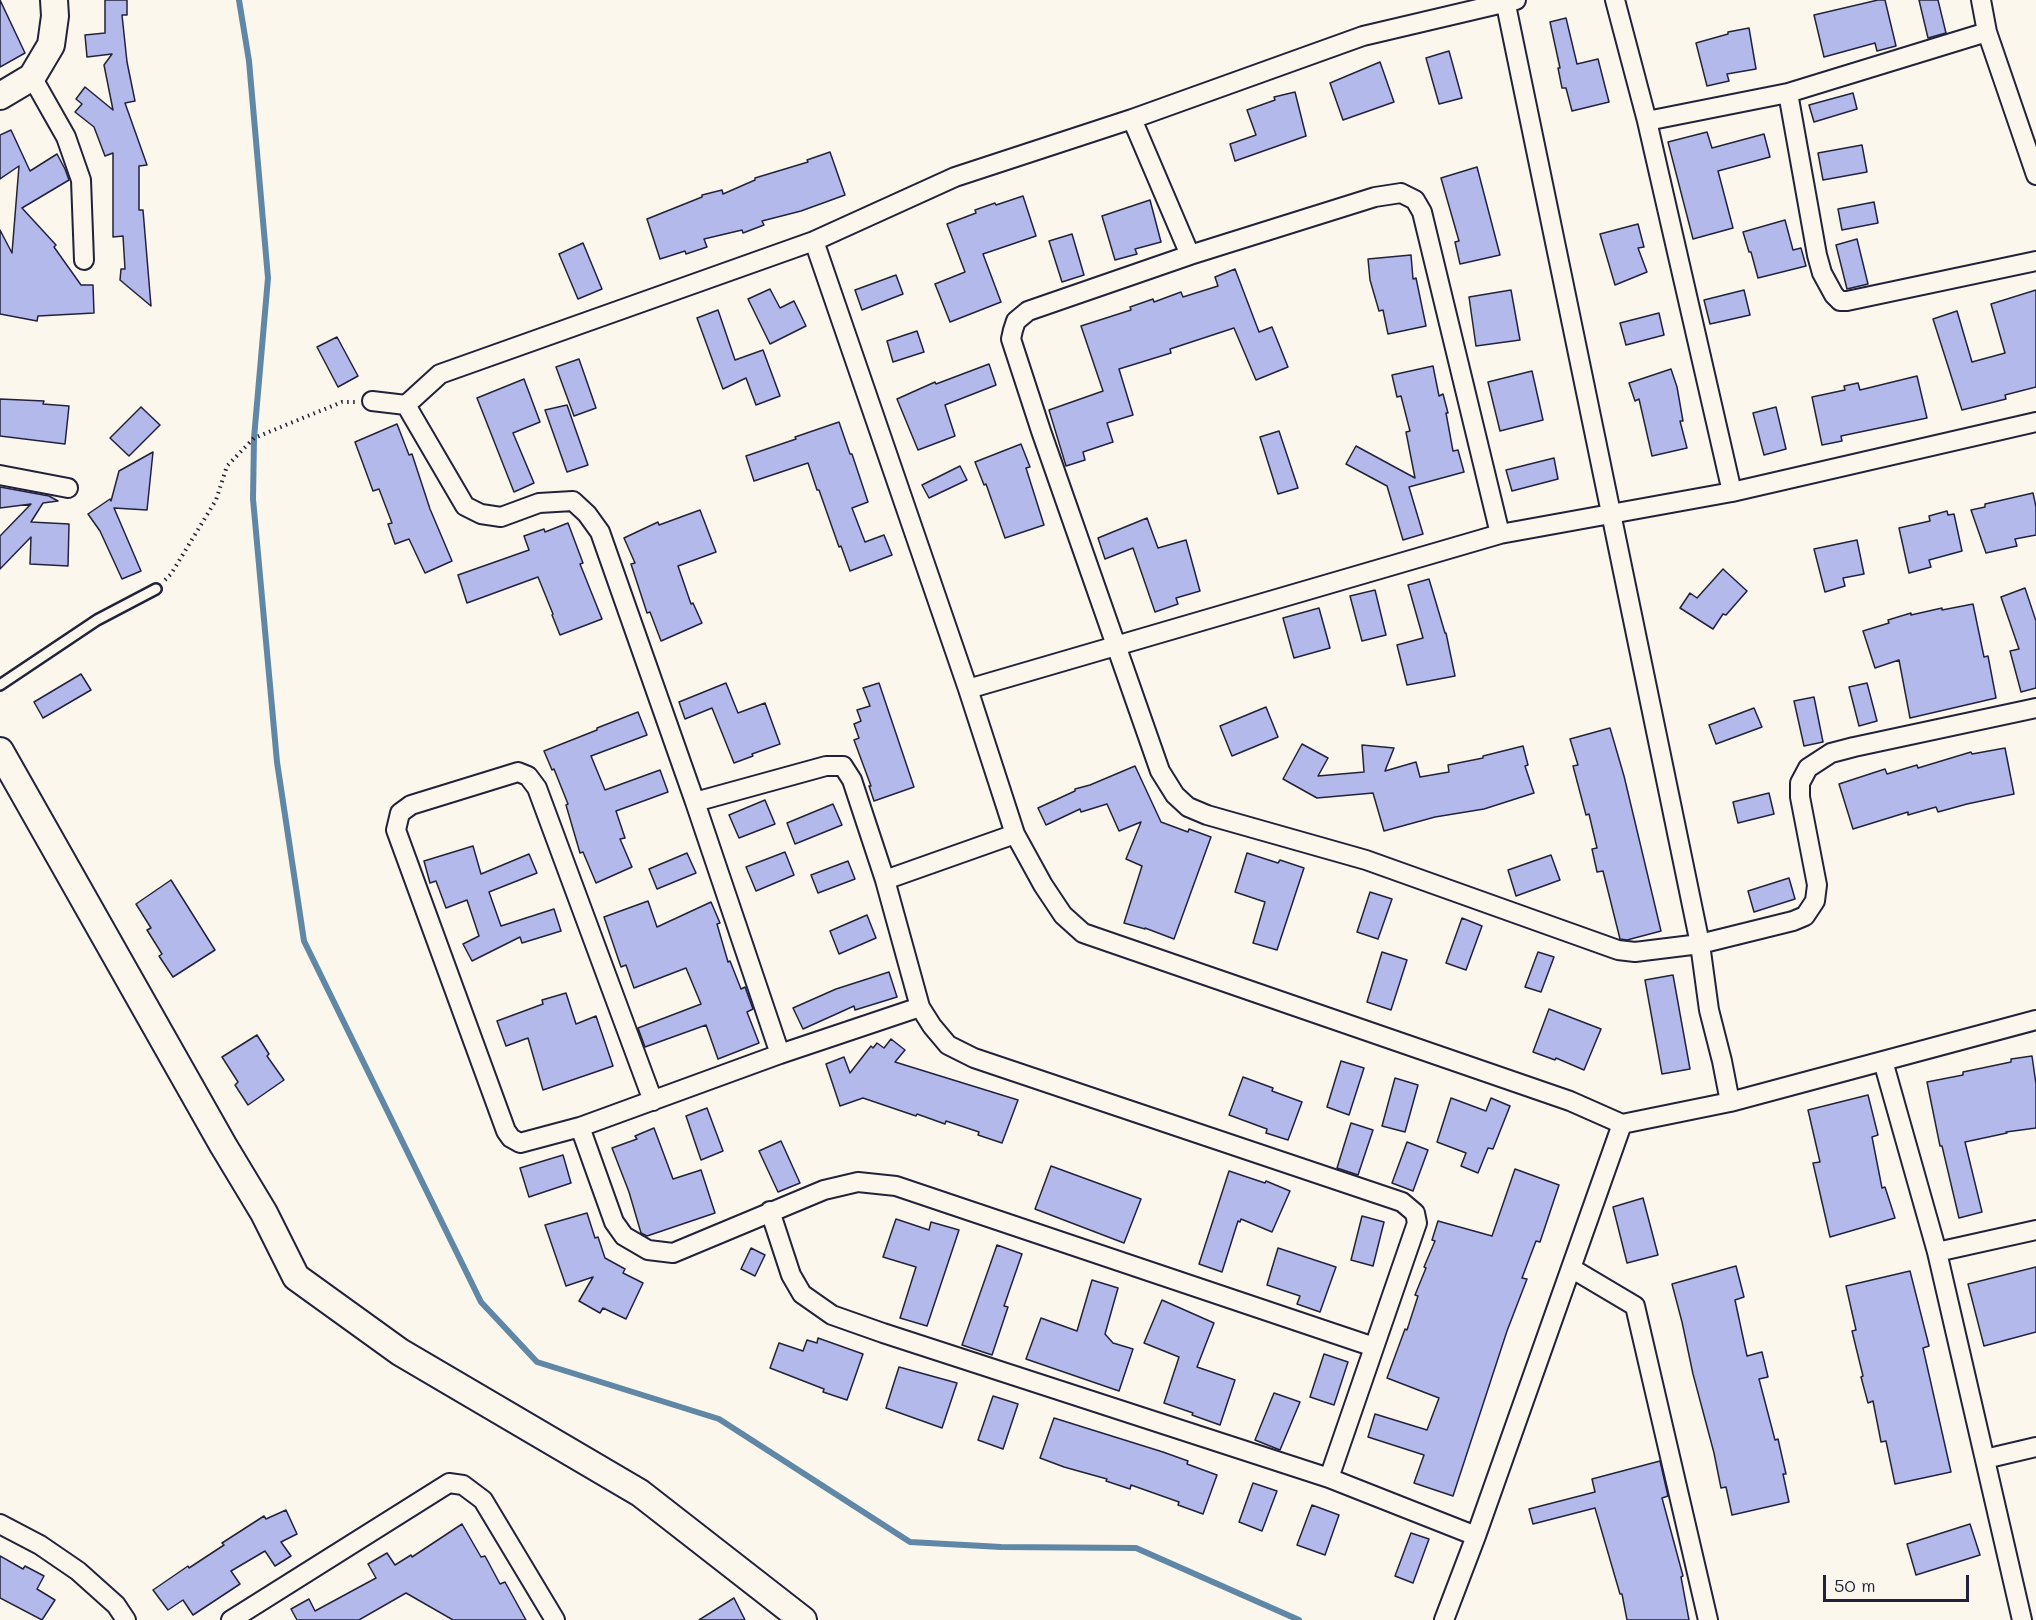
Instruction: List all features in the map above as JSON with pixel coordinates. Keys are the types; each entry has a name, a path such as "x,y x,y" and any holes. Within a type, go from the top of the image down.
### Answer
{"street":[{"path":"0,96 32,77 51,45 55,16 54,0"},
{"path":"1615,0 1647,121 1732,492"},
{"path":"1981,0 1987,32 2036,175"},
{"path":"372,401 406,405 440,374 814,241 956,177 1132,119 1363,36 1509,1 1700,944 1709,1010 1730,1102"},
{"path":"1647,121 1788,93 1987,32"},
{"path":"32,77 66,137 81,180 84,260"},
{"path":"1788,93 1817,255 1822,273 1833,295 1840,301 2036,261"},
{"path":"1132,119 1190,255"},
{"path":"1500,534 1422,212 1415,200 1401,193 1375,197 1190,255 1028,311 1016,321 1011,339 1160,771 1175,795 1188,807 1208,815 1366,860 1618,950 1635,952 1700,944 1793,921 1805,916 1815,902 1817,885 1800,797 1800,783 1808,768 1831,753 2036,708"},
{"path":"814,241 968,689 1015,834 1043,885 1063,915 1083,933 1570,1101 1622,1124 1730,1102 2036,1020"},
{"path":"406,405 465,506 481,514 501,517 539,503 573,501 587,514 600,532 780,1054"},
{"path":"968,689 1500,534 1732,492 2036,422"},
{"path":"0,475 68,488"},
{"path":"0,751 223,1145 264,1213 296,1277 400,1352 640,1493 803,1620"},
{"path":"695,802 826,766 843,766 852,780 885,880 920,1007 948,1045 974,1058 1402,1202 1415,1213 1417,1223 1329,1478"},
{"path":"653,1101 537,788 528,776 518,772 411,805 400,813 396,830 506,1131 511,1138 520,1143 579,1127 653,1101 780,1054 920,1007"},
{"path":"885,880 1015,834"},
{"path":"1883,1061 1937,1252 2022,1620"},
{"path":"1444,1620 1622,1124"},
{"path":"579,1127 614,1222 624,1236 648,1250 673,1253 824,1190 858,1182 896,1186 1374,1347"},
{"path":"770,1211 791,1275 802,1294 832,1315 1329,1478 1476,1536"},
{"path":"1937,1252 2036,1230"},
{"path":"1571,1268 1635,1306 1708,1620"},
{"path":"1984,1459 2036,1447"},
{"path":"231,1620 449,1483 463,1485 483,1500 555,1620"},
{"path":"0,1524 40,1545 78,1571 116,1605 126,1620"}],"lane":[{"path":"0,685 96,620 156,589"}],"path":[{"path":"156,589 171,574 216,500 227,466 254,438 342,402 372,401"}],"building":[{"path":"0,0 25,53 0,67"},
{"path":"105,0 127,0 127,15 122,15 127,62 135,101 125,103 147,165 139,166 139,210 143,210 151,306 120,280 121,269 125,269 123,236 113,237 113,153 105,156 94,127 75,112 82,104 76,99 85,87 113,110 104,65 112,54 87,57 85,35 105,33"},
{"path":"1885,0 1896,46 1877,51 1875,43 1824,57 1814,15"},
{"path":"1919,0 1938,0 1946,33 1928,38"},
{"path":"1566,18 1577,64 1598,59 1609,102 1572,111 1566,88 1562,88 1550,22"},
{"path":"1749,28 1756,69 1727,74 1729,81 1707,86 1696,43 1728,34 1728,32"},
{"path":"1449,51 1462,98 1439,104 1426,58"},
{"path":"1380,62 1394,102 1343,120 1330,83"},
{"path":"1295,92 1306,136 1235,161 1230,144 1256,135 1247,110 1275,100 1274,97"},
{"path":"1853,93 1857,109 1814,122 1809,105"},
{"path":"11,130 30,171 57,154 65,169 69,180 22,208 56,245 54,247 81,285 93,285 94,313 38,316 37,321 0,314 0,230 12,253 19,166 0,179 0,135"},
{"path":"1707,132 1712,148 1764,134 1770,157 1718,171 1733,228 1693,239 1668,142"},
{"path":"1862,145 1867,172 1823,180 1818,153"},
{"path":"830,152 845,195 801,211 762,221 764,225 743,233 742,230 704,239 707,247 660,259 647,219 702,197 702,195 722,190 723,194 755,178 808,162 807,160"},
{"path":"1477,167 1500,255 1460,264 1455,242 1459,241 1441,178"},
{"path":"1023,196 1036,236 983,254 1001,302 950,322 935,284 965,272 947,224 976,213 975,210"},
{"path":"1150,200 1161,242 1135,249 1137,254 1115,260 1102,216"},
{"path":"1874,202 1878,223 1842,230 1838,209"},
{"path":"1785,220 1793,250 1801,248 1806,266 1758,278 1743,232"},
{"path":"1638,224 1644,247 1638,248 1647,272 1615,285 1600,234"},
{"path":"1072,234 1084,275 1062,282 1049,241"},
{"path":"1857,239 1868,284 1847,289 1836,245"},
{"path":"583,243 602,289 578,299 559,254"},
{"path":"1411,255 1413,279 1416,278 1426,326 1388,334 1383,310 1379,311 1370,280 1368,259"},
{"path":"1235,269 1259,332 1272,327 1288,367 1256,380 1234,328 1170,349 1171,353 1119,369 1133,415 1107,423 1113,442 1083,452 1085,460 1066,466 1049,410 1103,391 1081,326 1131,310 1130,307 1153,299 1154,302 1181,292 1183,297 1218,286 1215,277"},
{"path":"896,275 903,294 862,310 855,290"},
{"path":"770,289 780,308 794,301 806,326 770,344 748,299"},
{"path":"1511,290 1520,340 1476,346 1469,297"},
{"path":"1744,290 1750,315 1710,324 1704,300"},
{"path":"2036,290 2036,387 2005,395 2006,399 1962,410 1933,319 1957,311 1972,362 2005,353 1991,304"},
{"path":"718,310 735,360 763,350 780,396 756,405 746,378 723,389 697,318"},
{"path":"1659,313 1664,335 1626,345 1620,323"},
{"path":"917,331 924,352 893,362 887,341"},
{"path":"337,337 358,376 338,387 317,347"},
{"path":"579,359 596,408 574,416 556,367"},
{"path":"989,364 996,385 945,405 955,436 918,450 897,399 935,382 936,384"},
{"path":"1433,366 1439,396 1443,394 1448,413 1446,413 1453,451 1458,450 1464,472 1409,487 1423,534 1403,540 1387,486 1346,464 1356,446 1415,478 1406,432 1410,431 1401,396 1397,397 1392,375"},
{"path":"1671,369 1677,387 1683,421 1680,421 1687,448 1652,456 1639,399 1635,401 1629,383"},
{"path":"1532,371 1543,420 1500,431 1488,382"},
{"path":"1917,376 1927,418 1841,436 1842,441 1822,445 1812,397 1845,390 1844,386 1858,383 1860,390"},
{"path":"524,379 540,422 513,433 534,483 514,492 477,398"},
{"path":"0,399 44,401 43,404 69,406 65,444 0,436"},
{"path":"567,405 588,465 567,472 545,410"},
{"path":"141,407 160,425 129,456 110,438"},
{"path":"1776,407 1786,449 1764,455 1753,413"},
{"path":"839,422 868,502 852,508 865,542 884,535 892,555 850,571 808,463 754,481 746,456"},
{"path":"397,424 409,455 412,454 430,509 452,561 425,573 409,539 395,544 388,524 392,523 379,489 373,491 355,442"},
{"path":"1279,431 1298,488 1278,494 1260,437"},
{"path":"1021,444 1030,467 1026,468 1044,525 1005,538 986,484 984,485 975,462"},
{"path":"153,452 147,510 114,508 141,571 122,579 100,531 88,514 110,499 111,501 119,471"},
{"path":"1554,458 1558,479 1512,491 1506,470"},
{"path":"960,466 967,480 929,498 922,485"},
{"path":"0,487 49,496 58,501 43,503 31,522 69,524 68,566 30,564 31,537 0,569 0,536 31,504 0,508"},
{"path":"2033,493 2036,507 2036,535 2015,539 2017,546 1986,553 1971,510 1985,507 1985,504"},
{"path":"700,510 716,552 678,566 691,604 693,603 702,623 661,641 650,612 647,613 631,564 635,563 624,538 658,522 659,525"},
{"path":"1947,511 1948,515 1954,514 1962,551 1929,560 1931,567 1909,573 1899,528 1930,521 1929,516"},
{"path":"1147,518 1158,548 1186,540 1200,591 1176,598 1178,604 1155,612 1133,548 1105,559 1098,538"},
{"path":"568,523 583,563 580,564 602,619 560,635 538,577 467,603 458,575 529,550 524,536 544,529 545,532"},
{"path":"1857,540 1864,574 1843,578 1845,586 1825,592 1814,549"},
{"path":"1723,569 1747,591 1726,615 1723,614 1713,629 1680,608 1690,593 1697,598"},
{"path":"1429,579 1446,633 1455,676 1407,685 1397,645 1423,638 1408,585"},
{"path":"2025,588 2036,621 2036,688 2021,692 2010,651 2019,649 2001,597"},
{"path":"1375,590 1386,635 1362,641 1350,596"},
{"path":"1973,604 1984,657 1988,656 1996,698 1910,718 1899,660 1875,668 1863,631 1911,613 1911,615"},
{"path":"1319,608 1330,648 1294,658 1283,618"},
{"path":"81,674 91,690 43,718 34,702"},
{"path":"726,683 738,713 765,703 780,744 734,763 712,708 685,719 679,702"},
{"path":"879,683 914,787 874,801 869,786 871,786 854,740 859,738 854,724 861,721 857,710 870,706 863,688"},
{"path":"1867,683 1877,721 1859,726 1849,687"},
{"path":"1814,697 1823,742 1804,746 1794,701"},
{"path":"1266,707 1278,737 1232,756 1220,726"},
{"path":"1754,708 1762,727 1716,744 1709,725"},
{"path":"638,712 647,735 591,756 605,790 660,770 668,792 616,811 625,838 620,839 632,867 596,883 583,852 580,853 566,805 568,804 544,751"},
{"path":"1610,728 1624,776 1661,931 1627,940 1620,939 1603,871 1597,872 1592,849 1597,848 1589,814 1586,815 1573,766 1578,765 1570,739"},
{"path":"1302,744 1328,758 1318,776 1364,772 1362,745 1394,748 1385,771 1416,762 1420,777 1449,772 1448,765 1483,758 1483,756 1523,746 1528,765 1525,766 1534,793 1484,809 1435,817 1384,831 1373,793 1317,798 1283,779"},
{"path":"2005,748 2014,794 1938,812 1936,807 1908,815 1908,812 1853,829 1839,784 1885,769 1887,774 1917,765 1918,768 1971,752 1972,754"},
{"path":"1135,766 1161,822 1188,832 1189,829 1211,837 1174,939 1124,923 1142,866 1126,859 1141,822 1119,831 1107,804 1081,812 1080,809 1046,825 1038,808 1075,789"},
{"path":"1769,793 1774,814 1738,823 1733,802"},
{"path":"765,800 775,824 739,838 729,815"},
{"path":"833,804 842,825 795,844 787,823"},
{"path":"473,846 481,874 529,854 537,873 489,892 501,926 554,909 561,931 522,943 520,937 472,961 463,944 479,936 467,900 446,908 436,881 430,883 424,861"},
{"path":"785,852 794,875 756,891 746,867"},
{"path":"687,853 696,873 657,889 649,869"},
{"path":"1247,853 1304,868 1277,950 1253,943 1265,902 1235,892"},
{"path":"1551,855 1560,880 1516,896 1508,870"},
{"path":"848,861 855,879 818,893 811,875"},
{"path":"1789,878 1795,899 1754,912 1748,891"},
{"path":"171,880 215,950 173,977 159,956 162,954 147,930 151,928 136,904"},
{"path":"1370,892 1392,899 1378,939 1357,932"},
{"path":"648,901 657,927 711,902 720,923 717,924 728,962 730,961 741,989 745,987 753,1009 747,1012 759,1043 718,1059 706,1025 645,1047 638,1028 701,1004 686,968 634,988 626,965 621,967 604,917"},
{"path":"867,915 876,938 839,954 830,931"},
{"path":"1462,918 1482,926 1466,970 1446,963"},
{"path":"1382,952 1407,960 1391,1010 1367,1002"},
{"path":"1538,952 1554,957 1541,992 1525,987"},
{"path":"889,972 897,997 855,1010 854,1006 803,1029 793,1008 836,989"},
{"path":"1673,975 1690,1069 1662,1074 1645,980"},
{"path":"566,993 576,1024 596,1016 613,1066 543,1090 528,1038 506,1046 497,1021 543,1004 542,1000"},
{"path":"1549,1009 1601,1029 1584,1070 1556,1058 1555,1060 1533,1052"},
{"path":"257,1035 269,1054 267,1056 284,1080 248,1105 235,1085 238,1082 222,1057"},
{"path":"891,1039 905,1050 895,1062 1018,1100 1002,1143 978,1135 979,1132 946,1121 945,1124 917,1114 916,1116 863,1098 840,1106 826,1064 844,1057 850,1073 871,1046 873,1048 877,1043 884,1048"},
{"path":"2032,1056 2036,1084 2036,1128 2006,1132 1965,1142 1982,1212 1959,1218 1942,1146 1940,1146 1927,1082 2011,1062 2011,1059"},
{"path":"1341,1061 1364,1068 1349,1115 1327,1107"},
{"path":"1243,1077 1302,1102 1288,1140 1266,1133 1267,1129 1229,1115"},
{"path":"1395,1078 1418,1085 1405,1132 1382,1126"},
{"path":"1868,1095 1878,1135 1872,1137 1882,1188 1885,1187 1895,1218 1830,1237 1813,1163 1820,1162 1808,1110"},
{"path":"1451,1098 1486,1111 1491,1098 1510,1106 1493,1149 1488,1148 1478,1173 1461,1166 1466,1153 1437,1142"},
{"path":"707,1108 723,1151 701,1160 686,1116"},
{"path":"1351,1123 1373,1130 1358,1175 1337,1168"},
{"path":"654,1128 673,1179 701,1170 715,1213 647,1236 641,1233 629,1192 612,1148 637,1139 635,1136"},
{"path":"781,1141 800,1183 778,1192 759,1151"},
{"path":"1407,1142 1428,1150 1413,1191 1392,1183"},
{"path":"563,1155 571,1183 529,1197 520,1168"},
{"path":"1051,1166 1141,1199 1124,1243 1035,1209"},
{"path":"1515,1169 1559,1185 1540,1242 1536,1241 1522,1278 1527,1279 1507,1331 1453,1496 1414,1483 1424,1455 1368,1437 1375,1414 1427,1430 1439,1398 1387,1378 1405,1329 1407,1330 1418,1296 1415,1295 1435,1241 1432,1240 1438,1221 1492,1236"},
{"path":"1229,1171 1265,1183 1266,1181 1290,1191 1272,1232 1241,1219 1240,1222 1238,1221 1222,1272 1199,1264"},
{"path":"1643,1198 1658,1255 1627,1263 1613,1207"},
{"path":"587,1213 595,1238 598,1237 605,1258 625,1269 623,1273 643,1283 626,1319 603,1308 600,1313 579,1301 593,1277 566,1286 545,1225"},
{"path":"1362,1216 1384,1222 1373,1266 1351,1260"},
{"path":"896,1219 929,1230 931,1222 959,1230 927,1326 900,1318 916,1267 883,1257"},
{"path":"997,1245 1022,1254 1004,1306 1008,1307 992,1355 962,1345"},
{"path":"751,1248 765,1255 755,1276 741,1269"},
{"path":"1278,1248 1336,1267 1320,1312 1297,1304 1300,1296 1267,1285"},
{"path":"1736,1266 1744,1297 1735,1300 1747,1356 1762,1352 1768,1377 1759,1379 1775,1440 1778,1439 1786,1474 1783,1474 1789,1502 1732,1515 1726,1487 1721,1488 1672,1284"},
{"path":"2036,1267 2036,1332 1984,1346 1968,1284"},
{"path":"1910,1271 1929,1346 1923,1348 1951,1472 1895,1484 1886,1441 1881,1442 1873,1401 1868,1403 1861,1377 1863,1376 1852,1331 1856,1330 1846,1286"},
{"path":"1092,1280 1118,1288 1105,1334 1113,1343 1133,1349 1119,1391 1026,1359 1041,1318 1077,1331"},
{"path":"1162,1300 1214,1323 1197,1367 1235,1380 1220,1425 1164,1403 1179,1357 1144,1343"},
{"path":"818,1338 863,1354 847,1400 823,1392 824,1389 770,1368 779,1343 803,1351 807,1340 817,1343"},
{"path":"1324,1354 1348,1362 1334,1405 1310,1397"},
{"path":"899,1367 957,1383 942,1428 886,1408"},
{"path":"1274,1393 1300,1402 1280,1450 1255,1440"},
{"path":"993,1396 1018,1404 1003,1449 978,1440"},
{"path":"1054,1418 1163,1452 1217,1475 1203,1514 1178,1505 1179,1502 1131,1485 1130,1489 1106,1481 1107,1479 1040,1458"},
{"path":"1660,1461 1668,1496 1662,1498 1683,1576 1681,1577 1689,1620 1627,1620 1622,1594 1620,1594 1595,1508 1533,1524 1529,1509 1595,1492 1592,1479"},
{"path":"1253,1483 1277,1491 1262,1531 1239,1522"},
{"path":"1312,1505 1339,1515 1325,1555 1297,1545"},
{"path":"286,1510 297,1534 281,1542 291,1556 275,1566 265,1551 231,1571 240,1584 193,1615 183,1600 168,1610 153,1590 224,1545 222,1543 264,1516 266,1519"},
{"path":"462,1524 481,1557 485,1556 500,1584 505,1582 526,1620 453,1620 406,1593 359,1620 297,1620 291,1609 309,1599 315,1611 376,1578 368,1564 387,1553 395,1565 411,1555 412,1557"},
{"path":"1970,1524 1980,1555 1916,1575 1907,1544"},
{"path":"1411,1533 1429,1539 1413,1583 1395,1576"},
{"path":"0,1556 23,1569 25,1566 44,1576 37,1589 55,1600 42,1620 0,1598"},
{"path":"734,1598 745,1620 699,1620"}],"waterway":[{"path":"239,0 249,61 268,278 254,438 253,499 277,762 304,941 481,1302 537,1362 719,1419 910,1542 1001,1547 1136,1548 1299,1620"}]}
